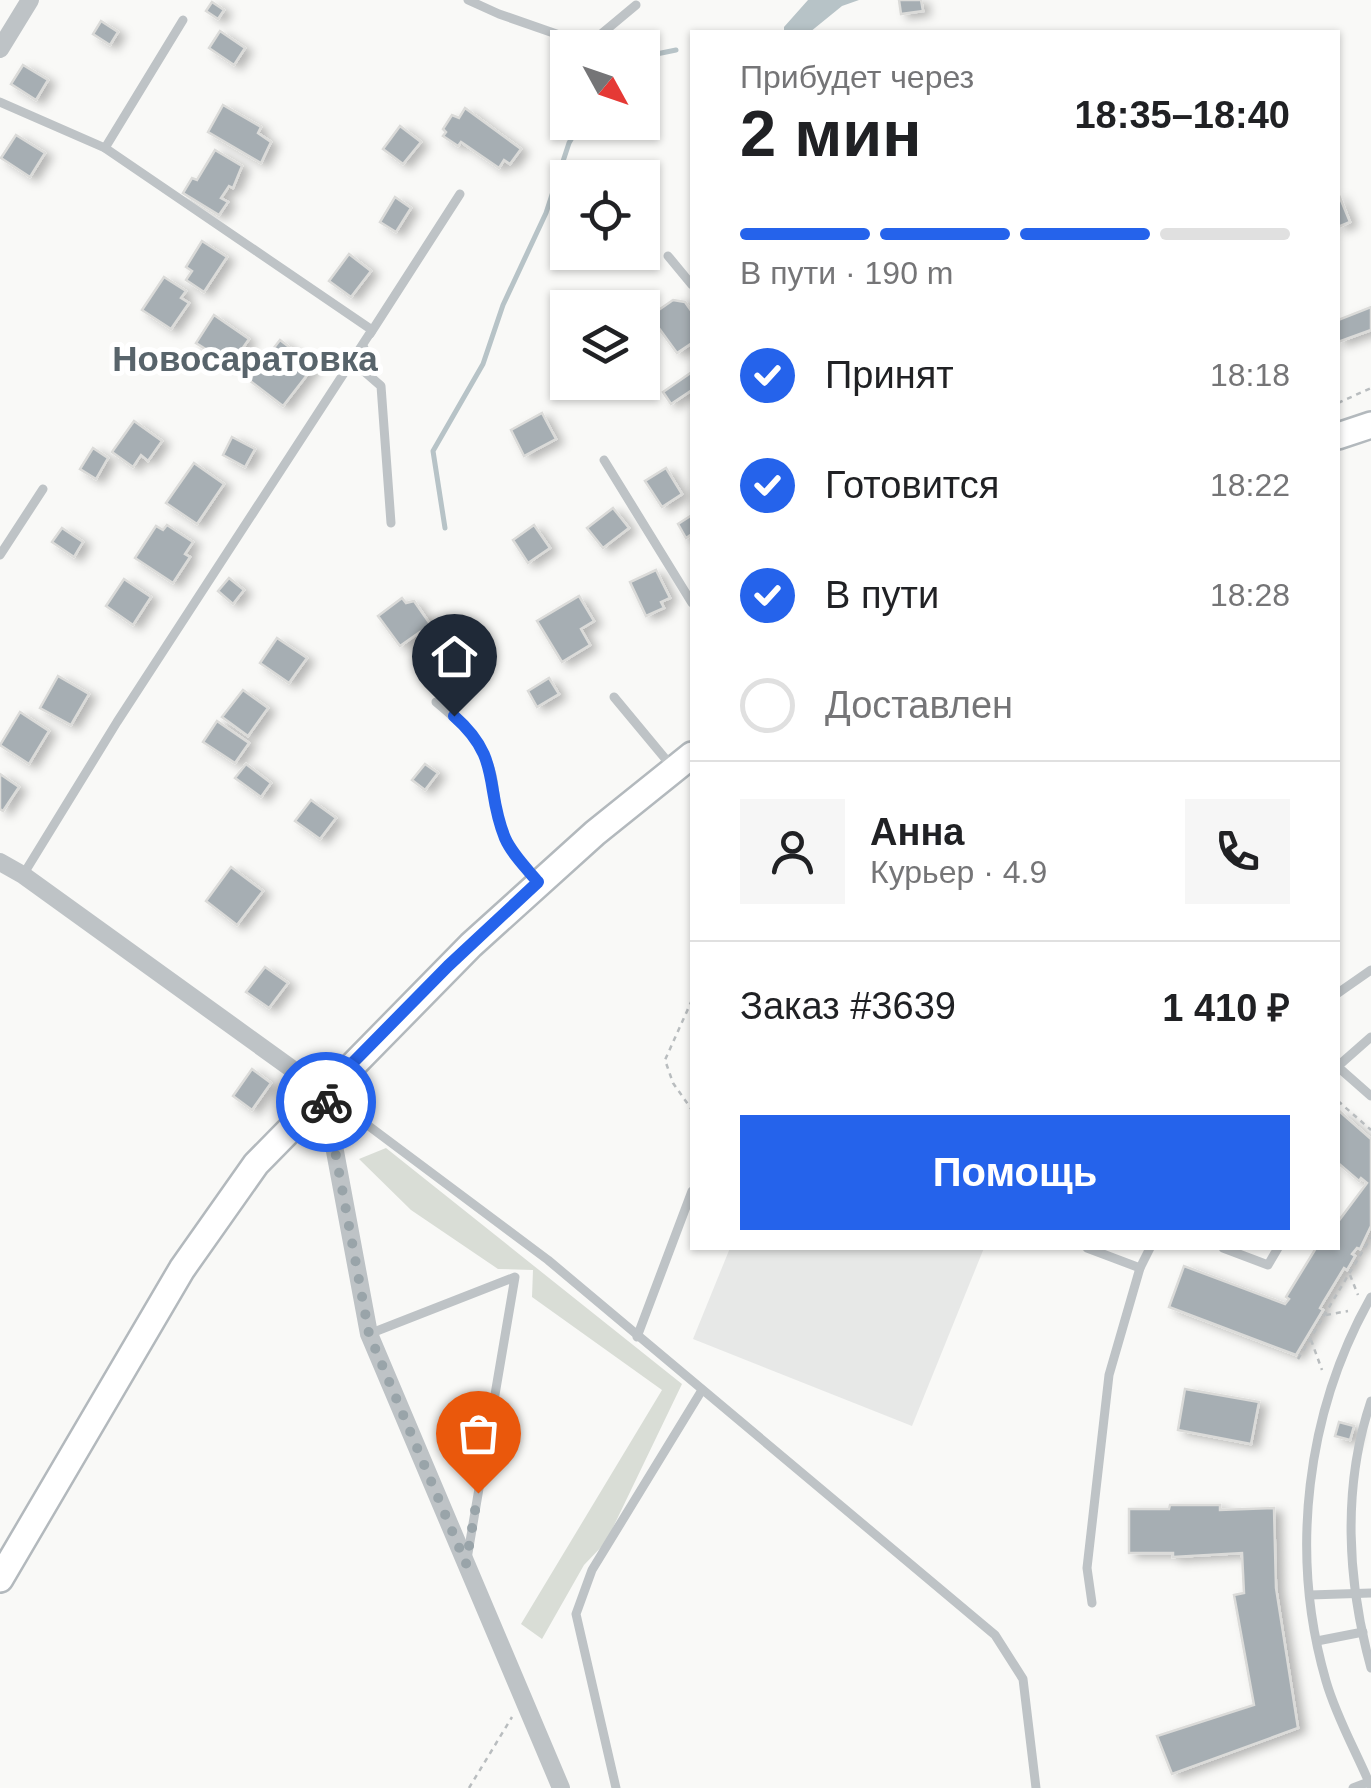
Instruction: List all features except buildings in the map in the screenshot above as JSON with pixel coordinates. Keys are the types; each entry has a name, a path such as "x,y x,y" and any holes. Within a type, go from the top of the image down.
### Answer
{"main road":[{"path":"1340,435 1371,425"},
{"path":"0,1579 182,1269 256,1164 471,945 538,882 683,762"}],"street":[{"path":"0,49 30,0"},
{"path":"0,862 24,875 324,1092 369,1334 561,1788"}],"lane":[{"path":"468,0 588,45 636,4"},
{"path":"105,148 183,20"},
{"path":"0,102 105,148 372,330"},
{"path":"24,875 117,722 460,194"},
{"path":"668,256 690,282"},
{"path":"372,330 358,366 380,386 391,524"},
{"path":"604,460 690,599"},
{"path":"0,555 43,489"},
{"path":"614,697 683,762"},
{"path":"436,702 471,732 482,751 492,773 499,822 507,843 538,882"},
{"path":"1340,993 1371,970"},
{"path":"1340,1064 1371,1037"},
{"path":"1340,1068 1371,1096"},
{"path":"324,1092 548,1260 995,1635 1023,1679 1036,1788"},
{"path":"638,1337 690,1196"},
{"path":"1091,1250 1140,1268"},
{"path":"1092,1603 1088,1568 1109,1375 1140,1268 1149,1250"},
{"path":"1227,1250 1268,1265 1277,1250"},
{"path":"369,1334 515,1277 466,1564"},
{"path":"1353,1788 1370,1783 1337,1714 1316,1641 1306,1532 1318,1440 1331,1387 1367,1305"},
{"path":"616,1788 576,1614 592,1570 702,1390"},
{"path":"1371,1401 1355,1464 1352,1498 1352,1567 1371,1668"},
{"path":"1310,1595 1371,1593"},
{"path":"1316,1641 1363,1632"}],"path":[{"path":"1340,402 1371,388"},
{"path":"690,1004 665,1060 673,1084 690,1107"},
{"path":"1340,1104 1371,1130"},
{"path":"1350,1112 1356,1104"},
{"path":"1366,1126 1371,1120"},
{"path":"1298,1359 1371,1240"},
{"path":"1325,1315 1367,1305 1357,1294 1350,1274"},
{"path":"1310,1339 1331,1387"},
{"path":"469,1788 524,1697"}],"shaded area":[{"path":"808,0 859,0 842,6 812,30 784,27"},
{"path":"386,1148 682,1384 606,1542 584,1565 542,1639 521,1624 662,1390 532,1297 533,1270 498,1269 411,1210 359,1159"},
{"path":"729,1250 983,1250 912,1426 693,1339"}],"waterway":[{"path":"660,53 676,50"},
{"path":"445,528 433,451 483,364 503,305 546,213 571,140"}],"way so far":[{"path":"326,1102 369,1334 466,1564 478,1493"}],"district":[{"name":"Новосаратовка","path":"245,359"}],"route":[{"path":"326,1102 324,1092 448,966 538,882 507,843 499,822 492,773 471,732 454,716"}]}
